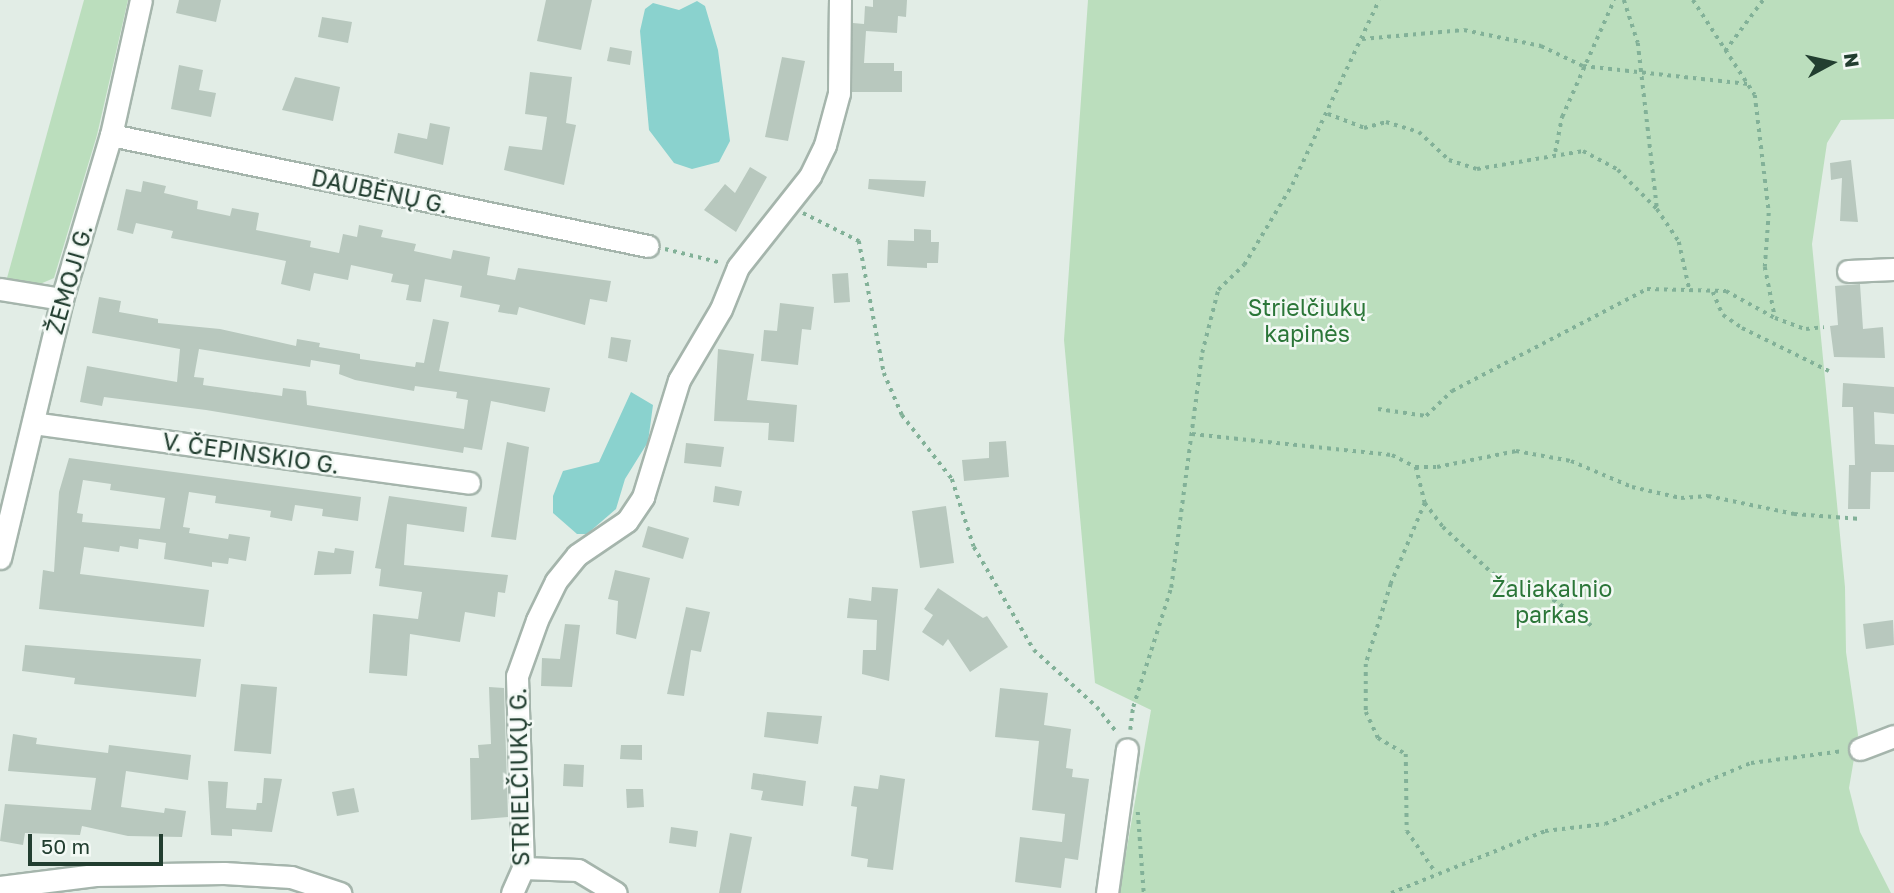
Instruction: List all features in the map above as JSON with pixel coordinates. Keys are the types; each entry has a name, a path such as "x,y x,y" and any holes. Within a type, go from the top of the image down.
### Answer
{"street":[{"name":"ŽEMOJI G.","path":"0,558 62,299 111,135 141,0"},
{"name":"STRIELČIUKŲ G.","path":"512,893 523,868 522,751 516,701 521,665 556,581 577,555 627,521 643,496 679,380 721,309 737,267 810,176 834,120 839,93 840,0"},
{"name":"DAUBĖNŲ G.","path":"111,135 648,246"},
{"path":"1848,271 1894,269"},
{"path":"0,289 62,299"},
{"name":"V. ČEPINSKIO G.","path":"33,423 470,482"},
{"path":"1860,749 1894,736"},
{"path":"1107,893 1127,749"},
{"path":"523,868 578,870 616,893"},
{"path":"0,887 61,886 225,873 291,877 340,893"}],"path":[{"path":"1127,749 1133,707 1171,588 1202,353 1218,290 1244,265 1265,233 1328,114 1379,0"},
{"path":"1555,152 1562,117 1614,0"},
{"path":"1624,0 1642,73 1657,209"},
{"path":"1693,0 1755,95 1767,200 1765,267 1775,318"},
{"path":"1726,51 1763,0"},
{"path":"1362,39 1464,30 1541,46 1583,66 1748,84"},
{"path":"1328,114 1364,128 1386,122 1419,132 1450,160 1477,169 1555,152 1583,151 1618,170 1657,209 1679,242 1690,292"},
{"path":"787,205 859,241 884,373 902,415 952,480 974,547 1034,650 1097,706 1127,749"},
{"path":"648,246 737,267"},
{"path":"1378,409 1426,416 1451,391 1647,289 1726,291 1775,318 1806,329 1824,327"},
{"path":"1713,292 1723,315 1742,328 1829,371"},
{"path":"1192,434 1392,455 1416,467 1437,467 1516,451 1571,461 1632,487 1681,498 1708,496 1794,513 1861,519"},
{"path":"1416,467 1425,503 1443,527 1492,573 1511,587 1546,595 1592,626"},
{"path":"1425,503 1391,584 1366,664 1366,712 1378,737 1406,754 1407,831 1436,873"},
{"path":"1391,893 1545,831 1605,824 1751,763 1860,749"},
{"path":"1137,807 1144,893"}],"green space":[{"path":"84,0 128,0 97,135 54,278 40,284 7,278"},
{"name":"Žaliakalnio parkas","path":"1088,0 1894,0 1894,119 1841,120 1827,143 1812,244 1845,587 1846,652 1858,735 1849,788 1860,832 1891,893 1119,893 1151,710 1095,683 1064,340"}],"water":[{"path":"697,1 705,6 718,50 730,141 719,162 692,169 674,163 649,130 640,31 645,9 653,3 679,10"},
{"path":"631,392 653,405 648,442 625,479 616,509 587,534 577,534 553,513 553,496 563,471 599,462"}],"building":[{"path":"179,0 221,0 216,22 176,13"},
{"path":"546,0 592,0 581,50 537,41"},
{"path":"873,0 907,0 906,17 898,16 897,33 866,31 864,63 894,63 894,71 902,71 902,92 852,92 853,23 864,24 865,6 873,7"},
{"path":"322,17 352,22 348,43 318,37"},
{"path":"610,47 632,51 630,65 607,61"},
{"path":"782,57 805,61 788,141 765,137"},
{"path":"179,65 203,70 199,90 216,93 211,117 171,109"},
{"path":"530,72 572,77 566,123 576,125 564,185 504,170 509,146 542,150 547,117 525,114"},
{"path":"295,77 340,87 333,121 282,110"},
{"path":"430,123 450,127 443,165 394,153 398,133 427,139"},
{"path":"1851,160 1858,222 1840,221 1842,178 1831,180 1830,163"},
{"path":"750,167 767,177 736,232 704,210 725,184 735,193"},
{"path":"869,179 926,181 924,197 868,189"},
{"path":"143,181 166,186 164,193 198,201 197,209 230,216 232,208 259,213 256,230 311,241 310,247 339,253 343,234 357,237 359,225 383,230 381,237 416,244 414,251 451,259 453,250 490,257 487,275 515,280 518,268 611,281 607,302 590,299 585,325 519,307 517,315 498,312 500,305 460,297 462,286 425,279 421,302 406,300 409,285 391,282 393,274 351,265 348,280 314,273 310,291 281,284 286,261 171,238 173,231 136,223 133,234 117,230 126,189 141,192"},
{"path":"914,229 931,230 931,242 939,242 938,263 927,263 927,268 887,266 888,240 914,241"},
{"path":"848,273 850,302 834,303 832,274"},
{"path":"1860,284 1863,329 1883,327 1885,358 1834,357 1830,326 1838,325 1835,286"},
{"path":"99,297 121,301 119,312 158,319 158,323 220,329 296,346 297,339 320,343 319,347 360,354 360,359 415,367 416,362 424,363 433,319 449,322 439,371 550,388 545,412 491,401 482,450 464,447 463,453 206,410 104,397 102,406 80,402 87,366 177,382 180,349 92,333","holes":["199,349 310,367 311,360 340,365 339,374 355,380 414,391 415,386 457,392 456,398 468,400 464,429 307,405 306,391 283,388 282,396 203,385 204,378 194,377"]},
{"path":"780,303 814,307 811,330 802,329 798,365 761,361 764,330 777,331"},
{"path":"611,337 631,340 627,362 608,358"},
{"path":"718,349 754,354 747,400 797,405 794,442 768,440 769,423 714,421"},
{"path":"1843,383 1894,387 1894,414 1874,412 1875,444 1894,445 1894,472 1871,472 1870,509 1848,509 1849,465 1855,465 1853,407 1842,407"},
{"path":"1006,441 1009,477 964,481 962,460 989,458 989,442"},
{"path":"507,442 529,447 516,540 491,537"},
{"path":"686,443 724,447 721,467 684,463"},
{"path":"69,458 361,497 358,521 322,516 323,509 295,505 292,521 270,517 271,511 215,503 216,496 189,492 183,527 190,528 189,533 228,539 229,534 250,537 246,561 229,558 228,564 212,562 212,567 164,559 166,543 139,539 138,549 120,546 119,552 84,547 80,574 209,590 204,627 39,609 43,570 54,572 59,492","holes":["83,480 111,484 110,490 165,498 160,529 82,522 83,514 77,513"]},
{"path":"715,486 742,491 739,506 713,502"},
{"path":"389,496 467,507 464,532 407,524 404,565 508,575 505,593 498,592 495,617 465,612 460,642 410,634 407,676 369,673 373,614 418,619 422,592 379,586 381,569 375,568"},
{"path":"946,506 954,563 920,568 912,511"},
{"path":"648,526 689,538 683,559 642,547"},
{"path":"335,548 354,551 351,574 314,575 318,551 334,553"},
{"path":"615,570 650,578 636,639 616,634 618,601 608,599"},
{"path":"872,587 898,589 889,681 862,674 863,650 876,650 877,620 847,618 849,598 871,601"},
{"path":"938,588 983,618 987,616 1008,647 970,672 948,639 943,646 922,632 933,615 924,609"},
{"path":"686,607 710,612 701,652 691,650 684,696 667,694"},
{"path":"1893,620 1894,645 1866,649 1863,624"},
{"path":"565,624 580,625 572,687 541,686 542,658 560,659"},
{"path":"25,645 201,659 196,697 74,684 75,678 22,671"},
{"path":"241,684 277,687 271,754 234,751"},
{"path":"489,687 504,688 508,817 471,820 470,758 479,758 478,745 491,744"},
{"path":"1000,688 1048,693 1044,725 1071,729 1066,768 1073,769 1072,777 1089,779 1078,860 1065,858 1061,888 1015,882 1020,837 1062,842 1065,814 1032,810 1039,741 995,737"},
{"path":"767,712 822,716 818,744 764,737"},
{"path":"13,734 37,738 36,744 108,753 109,745 191,755 188,780 126,771 121,807 164,813 165,808 186,811 182,837 128,836 82,826 80,835 25,833 23,845 0,841 5,804 91,810 96,778 8,771"},
{"path":"621,745 642,745 642,760 620,759"},
{"path":"564,764 584,765 583,787 563,786"},
{"path":"753,773 806,781 803,806 761,800 763,791 751,789"},
{"path":"880,775 905,779 893,870 867,867 868,859 851,856 857,807 851,806 854,786 878,789"},
{"path":"264,778 282,779 272,832 232,829 232,836 211,835 208,781 228,782 226,808 256,810 257,803 262,803"},
{"path":"354,788 359,812 337,816 332,792"},
{"path":"626,789 643,789 644,807 627,808"},
{"path":"671,827 698,831 696,847 669,843"},
{"path":"730,833 752,837 741,893 719,893"}],"park label":[{"name":"Strielčiukų kapinės","path":"1307,320"}]}
